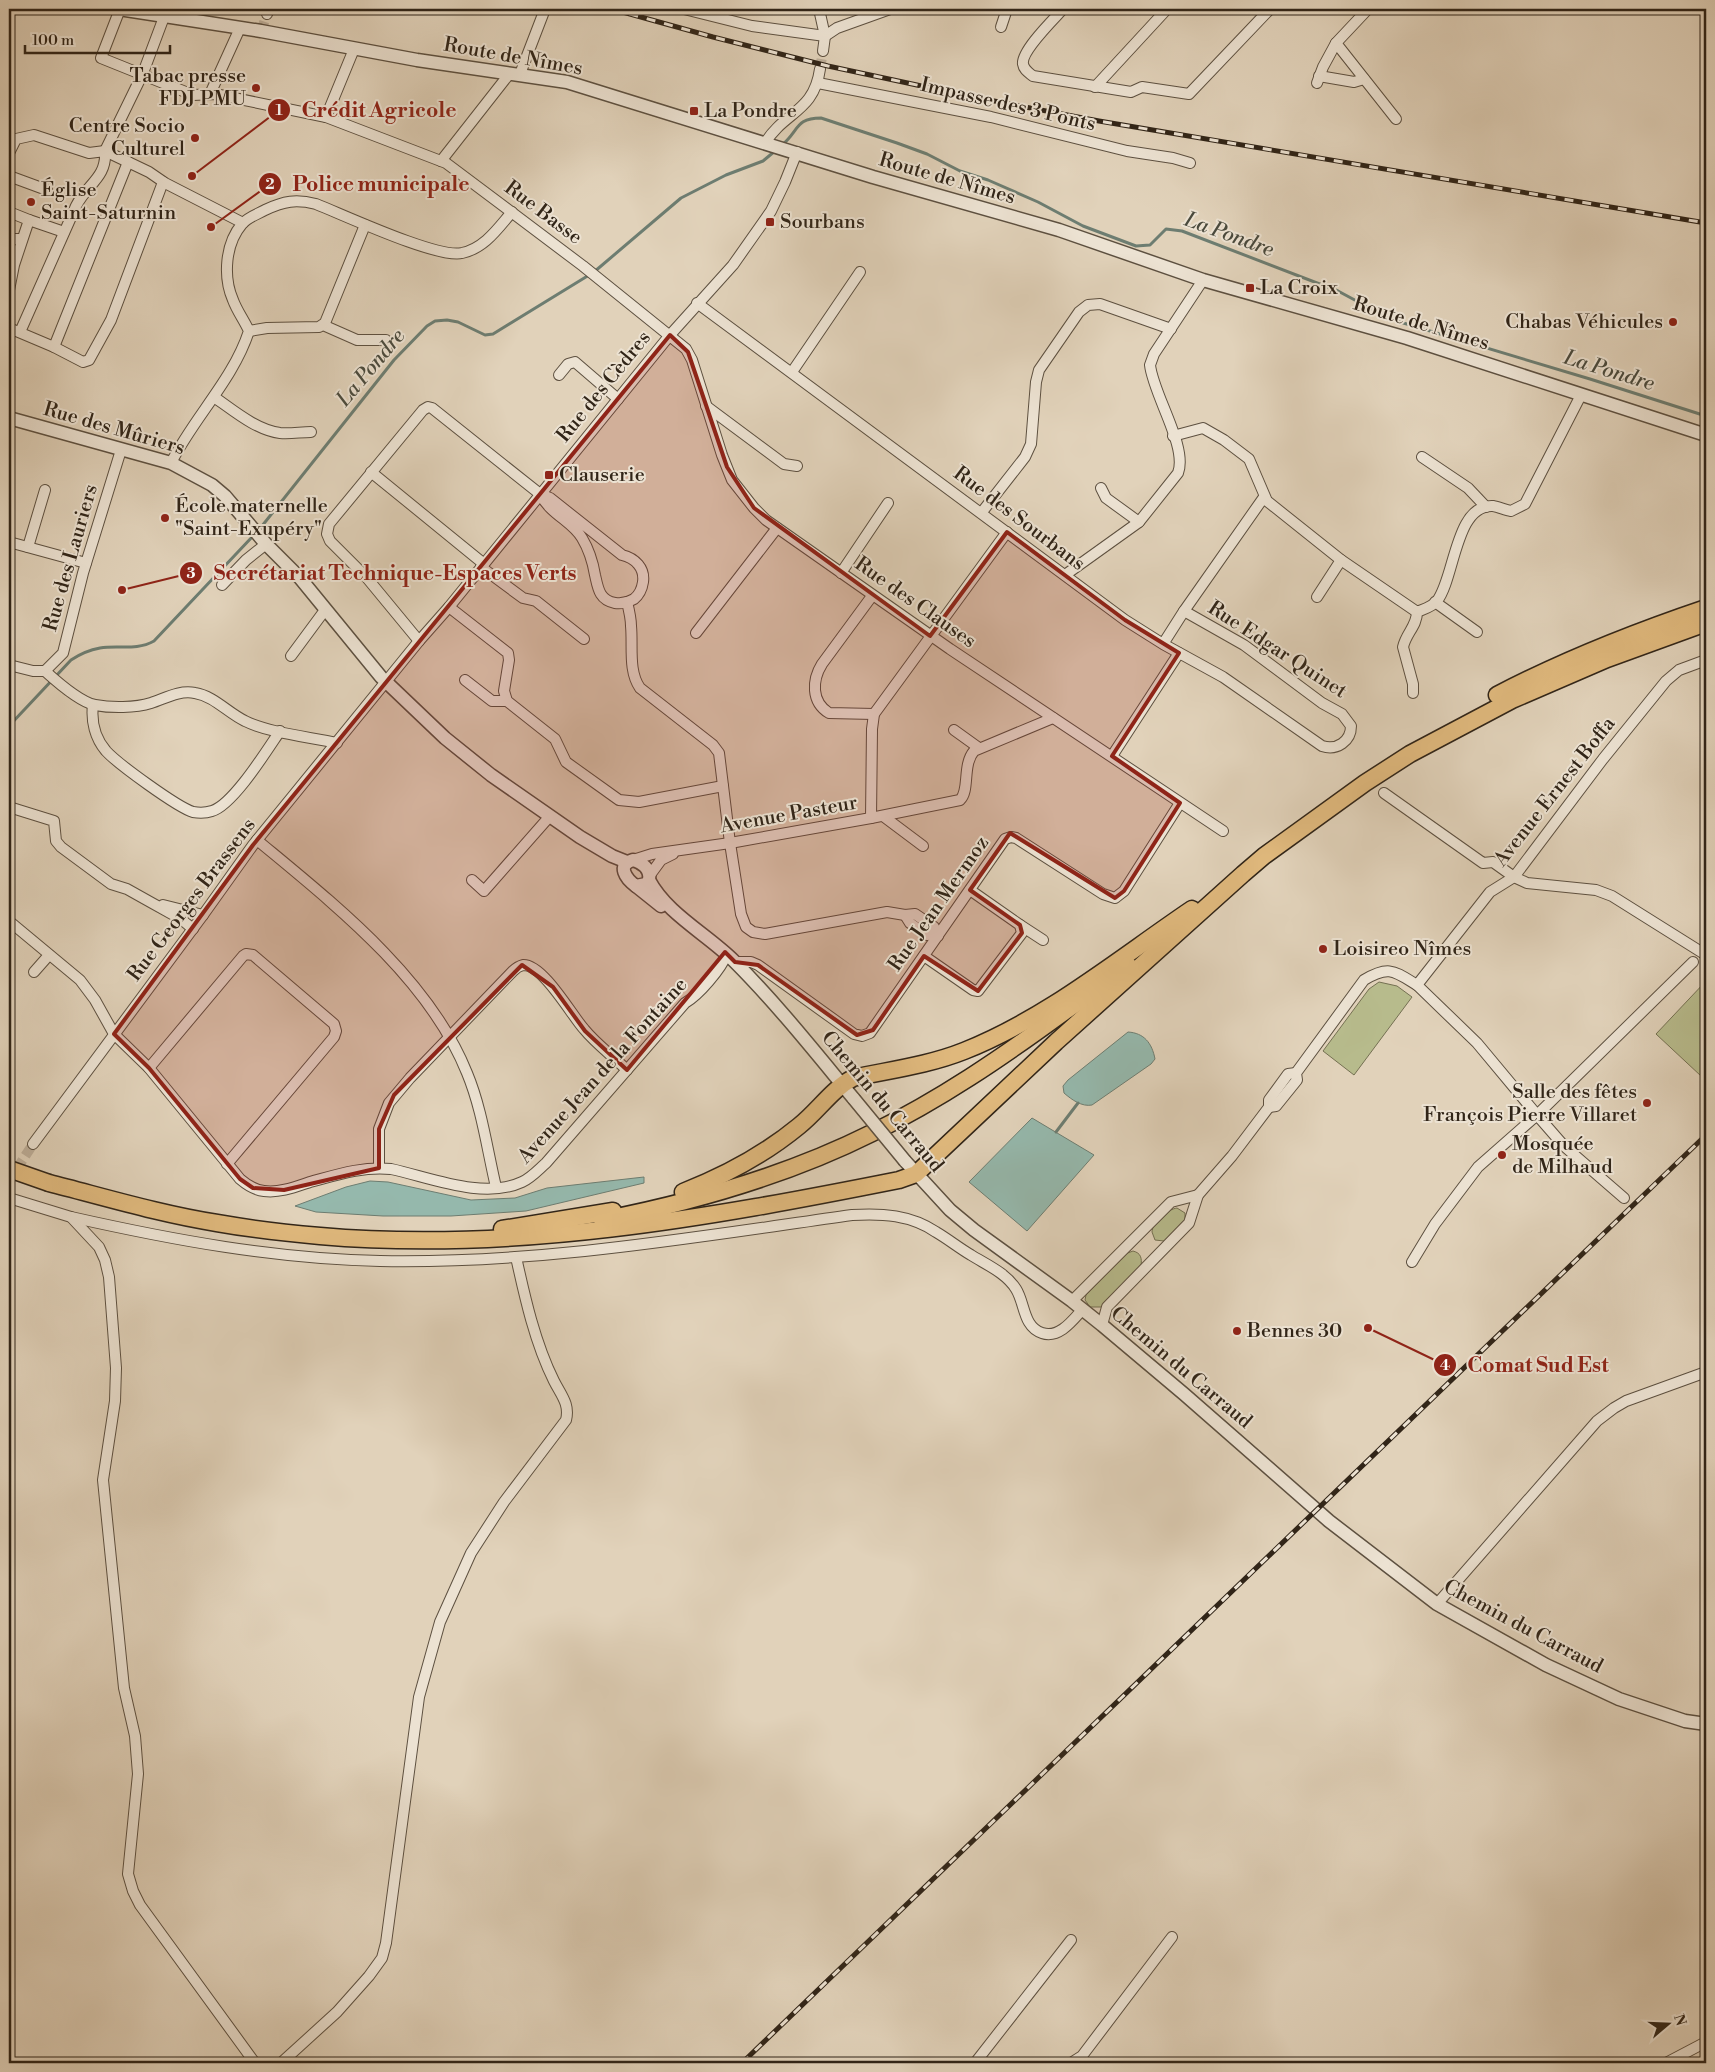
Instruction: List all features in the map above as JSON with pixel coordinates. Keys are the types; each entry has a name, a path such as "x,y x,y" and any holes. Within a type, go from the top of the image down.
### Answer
{"main road":[{"path":"1264,856 1281,838 1332,797 1429,732 1528,679 1652,626 1706,608"},
{"path":"9,1169 49,1183 216,1223 318,1236 435,1239 539,1237 671,1222 899,1180 916,1174 1056,1042 1264,856 1365,783 1410,754 1512,700 1641,646 1706,623"},
{"path":"435,1239 598,1214 671,1197 698,1186 748,1161 777,1143 822,1106 842,1084 853,1078 945,1058 1008,1032 1097,975 1243,874"},
{"path":"435,1239 534,1231 639,1213 749,1182 833,1151 871,1134 998,1061 1124,968 1243,874"}],"street":[{"name":"Route de Nîmes","path":"120,9 164,17 190,15 240,28 354,49 567,82 872,177 1059,230 1203,280 1408,338 1706,435"},
{"name":"Rue Basse","path":"120,9 101,58 135,72 143,73 193,95 210,94 326,117 454,167 670,335"},
{"path":"441,161 515,74 545,9"},
{"path":"684,9 752,26 825,36 837,28 890,9"},
{"path":"819,9 825,36 824,51"},
{"path":"1001,27 1007,9"},
{"path":"1063,9 1026,53 1023,62 1026,71 1033,76 1131,92 1142,87 1189,94 1270,9"},
{"path":"1095,87 1167,9"},
{"path":"1364,79 1354,82 1318,79 1336,43 1368,9"},
{"path":"20,332 82,196 103,171 106,161 104,151 143,73 164,17"},
{"path":"210,94 240,28"},
{"path":"1336,43 1396,119"},
{"path":"326,117 354,49"},
{"path":"765,143 777,128 808,101 818,83 820,69"},
{"name":"Impasse des 3 Ponts","path":"818,83 991,117 1127,151 1173,158 1190,163"},
{"path":"9,153 16,139 31,134 89,152 104,151 243,223"},
{"name":"Rue des Cèdres","path":"386,682 670,335 733,265 756,235 775,205 796,152"},
{"path":"54,347 128,162"},
{"path":"9,176 46,190"},
{"path":"9,328 54,347 83,362 87,362 110,320 164,182"},
{"path":"249,331 229,290 228,258 243,223 274,206 295,200 316,204 365,225 434,250 456,254 483,244 512,212"},
{"path":"9,212 64,232"},
{"path":"9,290 21,239 28,220"},
{"path":"249,331 267,328 315,327 323,325 327,320 365,225"},
{"path":"9,239 21,239"},
{"path":"792,372 860,272"},
{"path":"1065,574 1139,522 1178,472 1180,458 1150,365 1154,354 1203,280"},
{"name":"Rue des Sourbans","path":"697,303 982,512 1124,620 1223,677 1322,746 1330,748"},
{"path":"982,512 1028,451 1033,438 1036,382 1039,370 1078,312 1088,305 1100,304 1170,329"},
{"path":"323,325 357,340 386,340"},
{"path":"172,463 180,447 236,361 249,331"},
{"name":"Rue des Clauses","path":"670,335 688,352 732,480 754,508 777,528 930,636 1223,831"},
{"path":"559,375 568,364 575,362 618,399"},
{"path":"1417,612 1435,602 1451,569 1466,521 1486,506 1494,506 1511,511 1525,504 1581,395"},
{"path":"214,397 254,423 274,432 285,434 311,432"},
{"path":"706,406 784,464 797,466"},
{"path":"419,641 367,578 330,541 327,534 329,524 424,410 430,407 540,494 550,498 622,555 635,561 643,573 642,587 634,599 617,603 608,601 600,594 583,538 546,506 540,494"},
{"name":"Rue des Mûriers","path":"9,418 172,463 212,485 225,496 265,543 300,578 386,682"},
{"path":"1174,436 1203,428 1224,440 1249,459 1264,497 1301,530 1417,612"},
{"name":"Rue des Lauriers","path":"45,671 63,653 86,563 121,450"},
{"path":"1422,457 1468,488 1486,506"},
{"path":"372,472 482,566 523,598 536,601 584,640"},
{"path":"1101,488 1106,498 1139,522"},
{"path":"28,548 45,490"},
{"path":"1184,611 1264,497"},
{"path":"841,573 888,503"},
{"path":"696,633 777,528"},
{"path":"872,596 816,673 814,686 818,700 829,713 874,714 1007,532"},
{"path":"9,542 86,563"},
{"path":"222,584 265,543"},
{"path":"1317,597 1341,560"},
{"path":"627,602 632,626 634,671 637,683 645,692 717,749 721,759 730,843 743,922 746,927 753,932 765,934 882,912 903,915 915,914 934,927 937,935"},
{"path":"1435,602 1477,632"},
{"path":"449,607 508,653 509,660 504,691 507,701 556,739 566,762 622,801 639,802 723,786"},
{"path":"291,656 325,610"},
{"name":"Rue Edgar Quinet","path":"1163,644 1184,611 1244,645 1322,703 1346,718 1351,726 1349,736 1344,742 1330,748"},
{"path":"1413,693 1414,684 1403,647 1406,636 1415,625 1417,612"},
{"path":"1112,756 1180,653"},
{"name":"Avenue Ernest Boffa","path":"1418,985 1490,892 1514,877 1666,680 1679,670 1706,660"},
{"path":"9,665 33,671 45,671 60,685 93,705 125,707 140,705 182,692 194,692 205,696 245,721 280,731 337,743"},
{"path":"465,680 492,701 507,701"},
{"name":"Rue Georges Brassens","path":"33,1144 257,840 386,682"},
{"name":"Chemin du Carraud","path":"386,682 455,747 550,816 612,856 644,865 659,896 731,958 785,1016 916,1174 950,1210 1102,1325 1329,1521 1437,1604 1546,1665 1619,1699 1685,1721 1706,1724"},
{"path":"93,705 94,726 98,738 106,751 165,795 187,809 197,812 214,810 223,805 244,782 280,731"},
{"name":"Avenue Pasteur","path":"630,861 642,856 730,843 871,818 872,729 874,714"},
{"path":"871,818 962,799 968,760 974,751 1053,718"},
{"path":"954,730 979,748"},
{"path":"1384,793 1482,863 1492,862 1514,877 1527,883 1596,890 1612,896 1706,956"},
{"name":"Rue Jean Mermoz","path":"731,958 758,965 847,1030 862,1036 873,1030 937,935 1006,840 1013,837 1112,898 1124,891 1180,803"},
{"path":"9,807 54,821 56,824 55,836 61,847 111,884 127,888 193,929"},
{"path":"472,880 484,890 550,816"},
{"path":"883,816 923,846"},
{"name":"Chemin du Carraud","path":"580,837 636,886 707,938"},
{"path":"257,840 331,902 380,948 425,1000 462,1062 474,1091 496,1187"},
{"name":"Avenue Pasteur","path":"649,877 661,860 684,850"},
{"path":"625,877 623,871 630,861"},
{"path":"636,886 646,884 649,877"},
{"path":"970,890 1043,940"},
{"path":"157,905 203,915"},
{"name":"Avenue Jean de la Fontaine","path":"9,921 80,980 96,1000 114,1034 149,1068 227,1164 246,1184 258,1190 273,1192 337,1174 379,1168 405,1172 456,1185 496,1187 515,1185 533,1175 546,1163 685,1004 693,999 719,968 731,958"},
{"path":"924,956 973,990 978,991 1022,932 1020,925"},
{"path":"149,1068 246,954 253,955 334,1024 336,1030 334,1037 227,1164"},
{"path":"34,972 49,955"},
{"path":"1412,1262 1434,1224 1478,1168 1536,1115 1693,962"},
{"path":"379,1168 379,1129 387,1107 400,1089 513,971 524,965 532,969 553,987 585,1031 627,1070"},
{"path":"1102,1325 1106,1307 1189,1222 1198,1195 1232,1156 1269,1107 1269,1100 1288,1074 1296,1073 1364,980 1378,971 1387,970 1397,973 1418,985 1477,1043 1564,1146 1624,1198"},
{"path":"1072,1301 1171,1202 1198,1195"},
{"path":"9,1198 71,1218 176,1239 307,1258 396,1261 516,1257 625,1247 852,1215 885,1214 908,1218 924,1224 1002,1274 1017,1290 1031,1326 1042,1333 1053,1333 1060,1330 1082,1310"},
{"path":"71,1218 99,1247 105,1260 110,1296 116,1392 103,1480 124,1688 135,1736 138,1774 128,1874 132,1891 140,1905 255,2063"},
{"path":"281,2063 337,2012 369,1976 382,1958 386,1943 419,1697 440,1622 471,1553 504,1502 566,1420 567,1403 547,1366 534,1329 516,1257"},
{"path":"1437,1604 1597,1421 1626,1401 1706,1372"},
{"path":"1071,2063 1082,2056 1172,1937"},
{"path":"975,2063 1071,1940"},
{"path":"1666,2063 1706,2042"}],"highlighted area":[{"path":"670,335 688,352 727,467 754,508 930,636 1007,532 1125,620 1179,653 1112,756 1180,803 1124,891 1115,898 1010,833 970,890 1020,925 1022,933 978,991 924,956 873,1030 857,1035 758,965 735,962 725,952 627,1070 585,1031 553,987 522,965 394,1095 379,1129 379,1168 284,1190 253,1188 240,1179 149,1068 114,1034 253,845"}],"green space":[{"path":"1706,981 1706,1071 1701,1076 1656,1034"},
{"path":"1379,982 1397,986 1412,997 1354,1075 1323,1051 1369,989"},
{"path":"1177,1208 1185,1213 1185,1220 1164,1241 1155,1240 1152,1232 1155,1225 1165,1214"},
{"path":"1133,1251 1140,1256 1141,1266 1101,1307 1090,1307 1085,1300 1086,1295 1125,1254"}],"water":[{"path":"1128,1032 1139,1034 1152,1048 1155,1059 1151,1064 1092,1105 1081,1104 1064,1093 1063,1086 1068,1080"},
{"path":"1032,1118 1094,1155 1027,1231 969,1182"},
{"path":"644,1177 644,1183 526,1211 451,1216 383,1216 316,1212 295,1206 346,1187 370,1181 388,1182 471,1200 515,1198 547,1188"}],"waterway":[{"name":"La Pondre","path":"782,145 798,126 806,120 821,118 927,154 960,171 988,180 1038,202 1083,226 1136,246 1150,245 1166,229 1182,231 1338,291 1390,319 1706,416"},
{"name":"La Pondre","path":"258,531 394,360 427,326 435,321 447,320 458,322 485,335 493,334 594,272 681,198 726,175 763,161 775,151"},
{"name":"La Pondre","path":"9,726 74,658 96,649 134,647 154,641 253,536"},
{"path":"1056,1132 1078,1103"}],"tunnel":[{"path":"261,31 267,14"},
{"path":"820,69 823,51"},
{"path":"9,1181 33,1144"}],"railway":[{"path":"612,9 828,66 973,97 1099,121 1706,223"},
{"path":"742,2063 1706,1135"}],"place":[{"name":"Tabac presse FDJ PMU","path":"256,88"},
{"name":"La Pondre","path":"694,111"},
{"name":"Centre Socio Culturel","path":"195,138"},
{"name":"Crédit Agricole","path":"192,176"},
{"name":"Église Saint-Saturnin","path":"31,202"},
{"name":"Sourbans","path":"770,222"},
{"name":"Police municipale","path":"211,227"},
{"name":"La Croix","path":"1250,288"},
{"name":"Chabas Véhicules","path":"1673,322"},
{"name":"Clauserie","path":"549,475"},
{"name":"École maternelle \"Saint-Exupéry\"","path":"165,518"},
{"name":"Secrétariat Technique-Espaces Verts","path":"122,590"},
{"name":"Loisireo Nîmes","path":"1323,949"},
{"name":"Salle des fêtes François Pierre Villaret","path":"1647,1103"},
{"name":"Mosquée de Milhaud","path":"1502,1155"},
{"name":"Comat Sud Est","path":"1368,1328"},
{"name":"Bennes 30","path":"1237,1331"}]}
